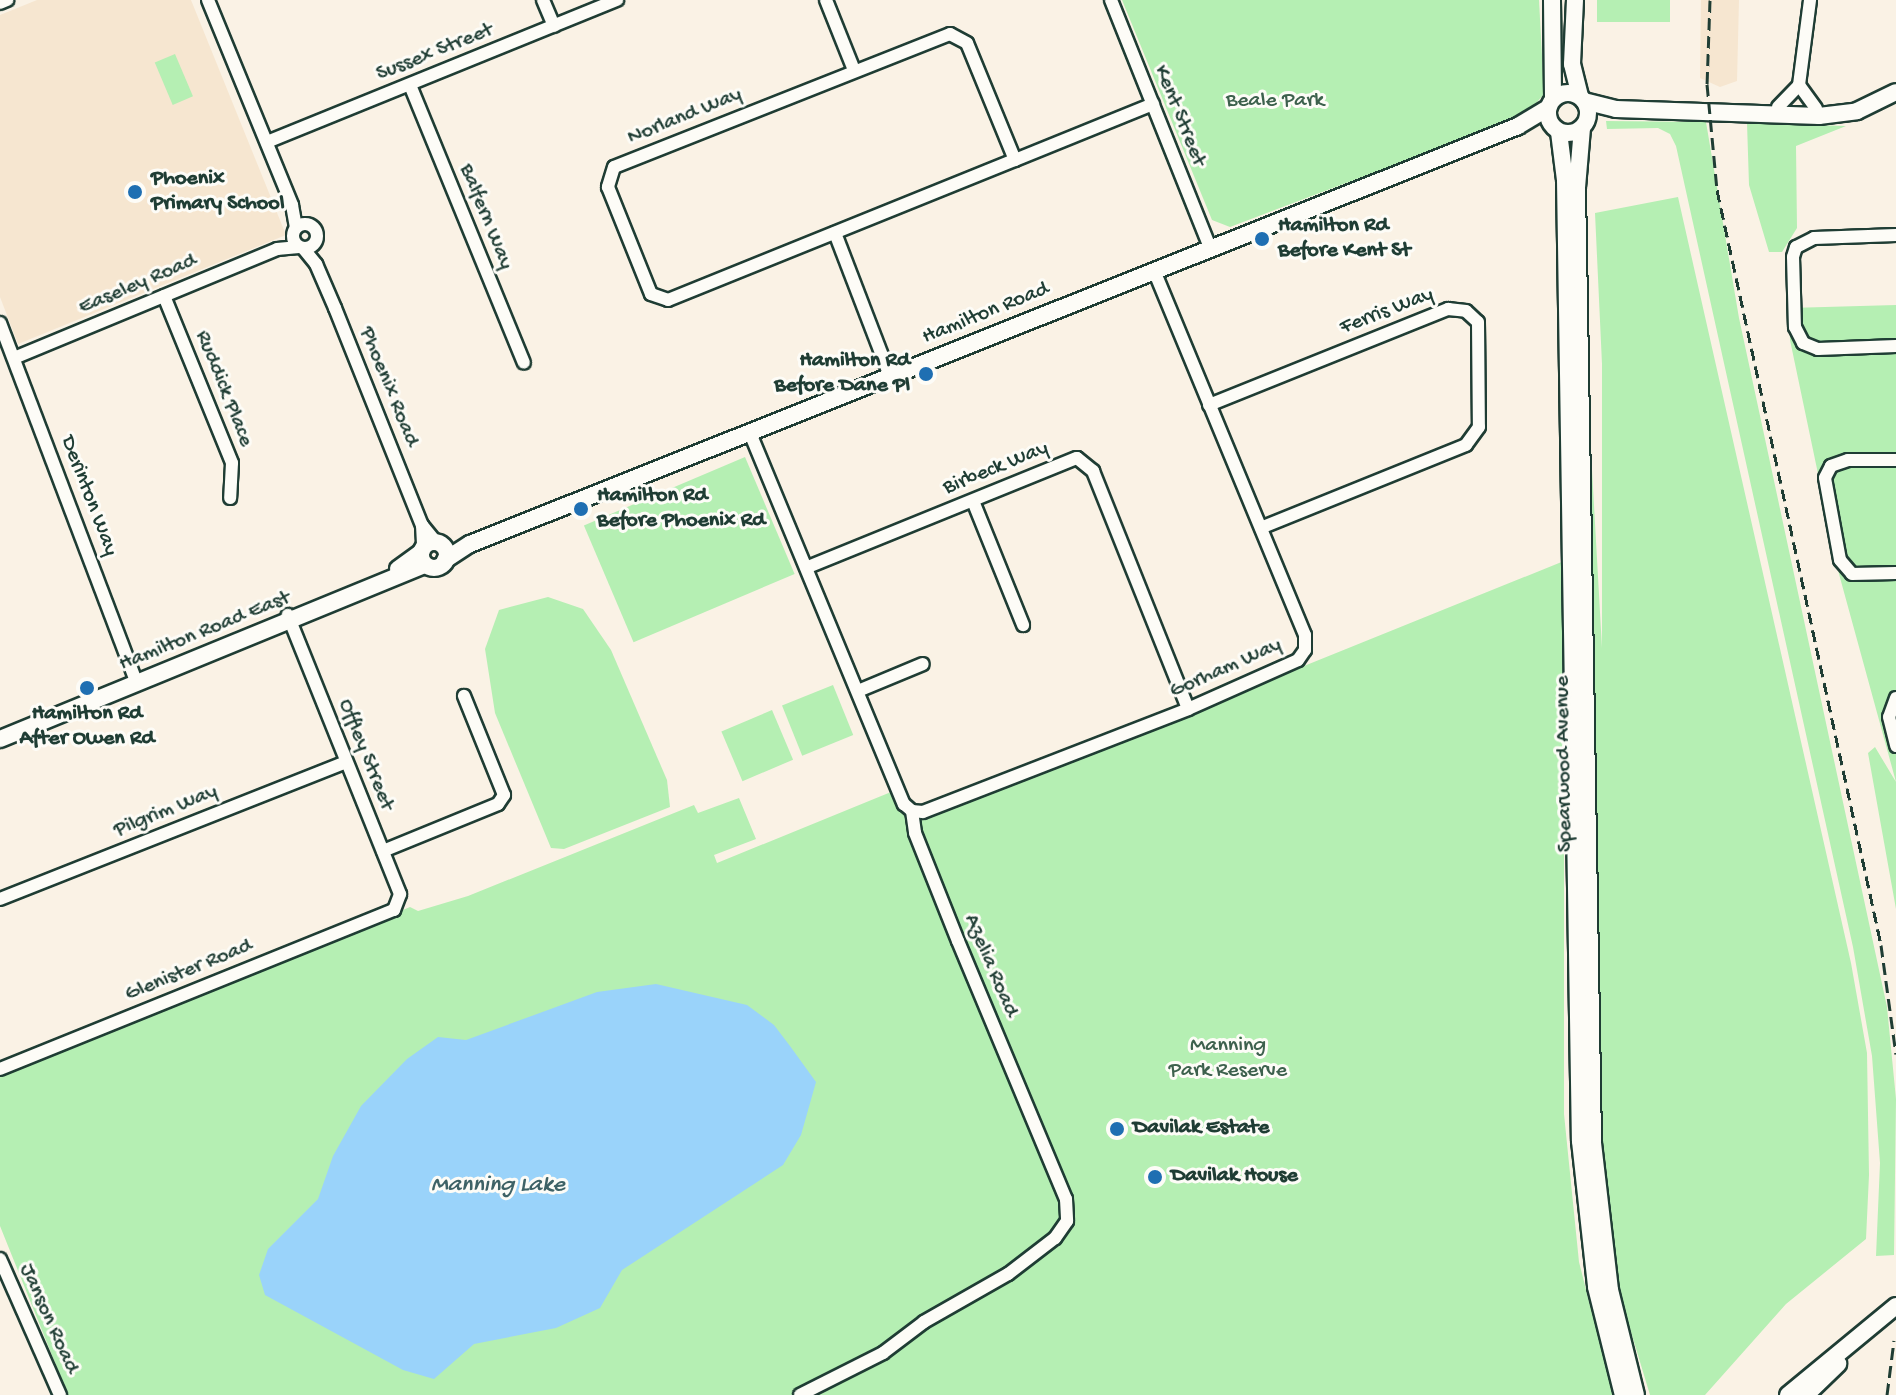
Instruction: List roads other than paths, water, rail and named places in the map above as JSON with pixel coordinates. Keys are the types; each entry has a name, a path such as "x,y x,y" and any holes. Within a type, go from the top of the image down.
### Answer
{"main road":[{"path":"1551,104 1552,0"},
{"name":"Spearwood Avenue","path":"1575,0 1572,64 1584,111 1577,187 1593,1143 1610,1290 1629,1372 1638,1395"},
{"path":"1551,104 1569,93 1584,111 1816,108 1856,103 1896,81"},
{"path":"1773,109 1834,116 1896,92"},
{"name":"Hamilton Road","path":"429,550 445,560 470,544 1518,126 1551,104"},
{"name":"Spearwood Avenue","path":"1551,104 1566,196 1580,1141 1596,1287 1623,1395"},
{"name":"Hamilton Road","path":"1518,126 1556,129 1584,111"},
{"name":"Hamilton Road","path":"429,550 470,544"},
{"name":"Hamilton Road East","path":"0,739 289,618 429,550"},
{"name":"Hamilton Road East","path":"0,731 136,680"},
{"path":"1788,1395 1896,1306"},
{"path":"1806,1395 1868,1329"}],"street":[{"path":"0,3 7,0"},
{"path":"208,0 299,228 316,232 316,241 301,247"},
{"path":"543,0 554,26"},
{"name":"Sussex Street","path":"267,142 617,0"},
{"path":"826,0 854,70"},
{"name":"Kent Street","path":"1111,0 1210,247"},
{"path":"1773,109 1799,85 1810,0"},
{"name":"Norland Way","path":"1015,160 967,43 950,34 614,167 608,176 619,214 651,294 658,300 668,300 835,233 1015,160 1153,104"},
{"name":"Balfern Way","path":"410,85 524,363"},
{"path":"1799,85 1816,108"},
{"name":"Phoenix Road","path":"299,228 301,247 316,264 422,525 429,550"},
{"name":"Easeley Road","path":"277,249 299,228"},
{"path":"835,233 890,376"},
{"path":"1896,235 1814,238 1796,247 1795,327 1803,343 1818,349 1896,346"},
{"name":"Phoenix Road","path":"316,241 316,264"},
{"name":"Easeley Road","path":"14,358 277,249 301,247"},
{"name":"Gorham Way","path":"912,811 923,812 1188,709 1298,660 1305,650 1305,635 1154,270"},
{"name":"Ruddick Place","path":"164,296 232,463 230,498"},
{"name":"Ferris Way","path":"1209,405 1448,309 1466,311 1478,322 1479,427 1466,445 1261,528"},
{"name":"Derinton Way","path":"0,323 136,680"},
{"name":"Azelia Road","path":"750,433 912,811 920,847 1066,1199 1067,1221 1055,1238 1001,1279 924,1322 883,1353 800,1395"},
{"name":"Birbeck Way","path":"808,567 1077,458 1093,471 1188,709"},
{"path":"1896,460 1848,460 1831,466 1825,478 1840,560 1852,574 1896,573"},
{"path":"973,501 1023,625"},
{"name":"Offley Street","path":"289,618 400,894 394,910"},
{"path":"858,691 923,664"},
{"path":"383,851 498,804 504,795 464,696"},
{"path":"1896,698 1889,717 1896,746"},
{"name":"Pilgrim Way","path":"0,899 346,762"},
{"name":"Glenister Road","path":"0,1069 394,910"},
{"name":"Janson Road","path":"0,1259 60,1395"}],"water":[{"name":"Manning Lake","path":"656,984 747,1005 774,1025 816,1082 801,1135 783,1165 622,1270 600,1308 556,1328 474,1344 434,1379 403,1370 265,1295 259,1275 268,1249 318,1199 333,1156 361,1106 407,1059 438,1037 466,1040 597,992"}],"railway":[{"path":"1710,0 1707,84 1717,190 1881,945 1896,1054"},
{"path":"1887,1395 1894,1340"}],"place":[{"name":"Phoenix Primary School","path":"135,192"},
{"name":"Hamilton Rd Before Kent St","path":"1262,239"},
{"name":"Hamilton Rd Before Dane Pl","path":"926,374"},
{"name":"Hamilton Rd Before Phoenix Rd","path":"581,509"},
{"name":"Hamilton Rd After Owen Rd","path":"87,688"},
{"name":"Davilak Estate","path":"1117,1129"},
{"name":"Davilak House","path":"1155,1177"}],"park label":[{"name":"Beale Park","path":"1275,102"},
{"name":"Manning Park Reserve","path":"1228,1058"}]}
